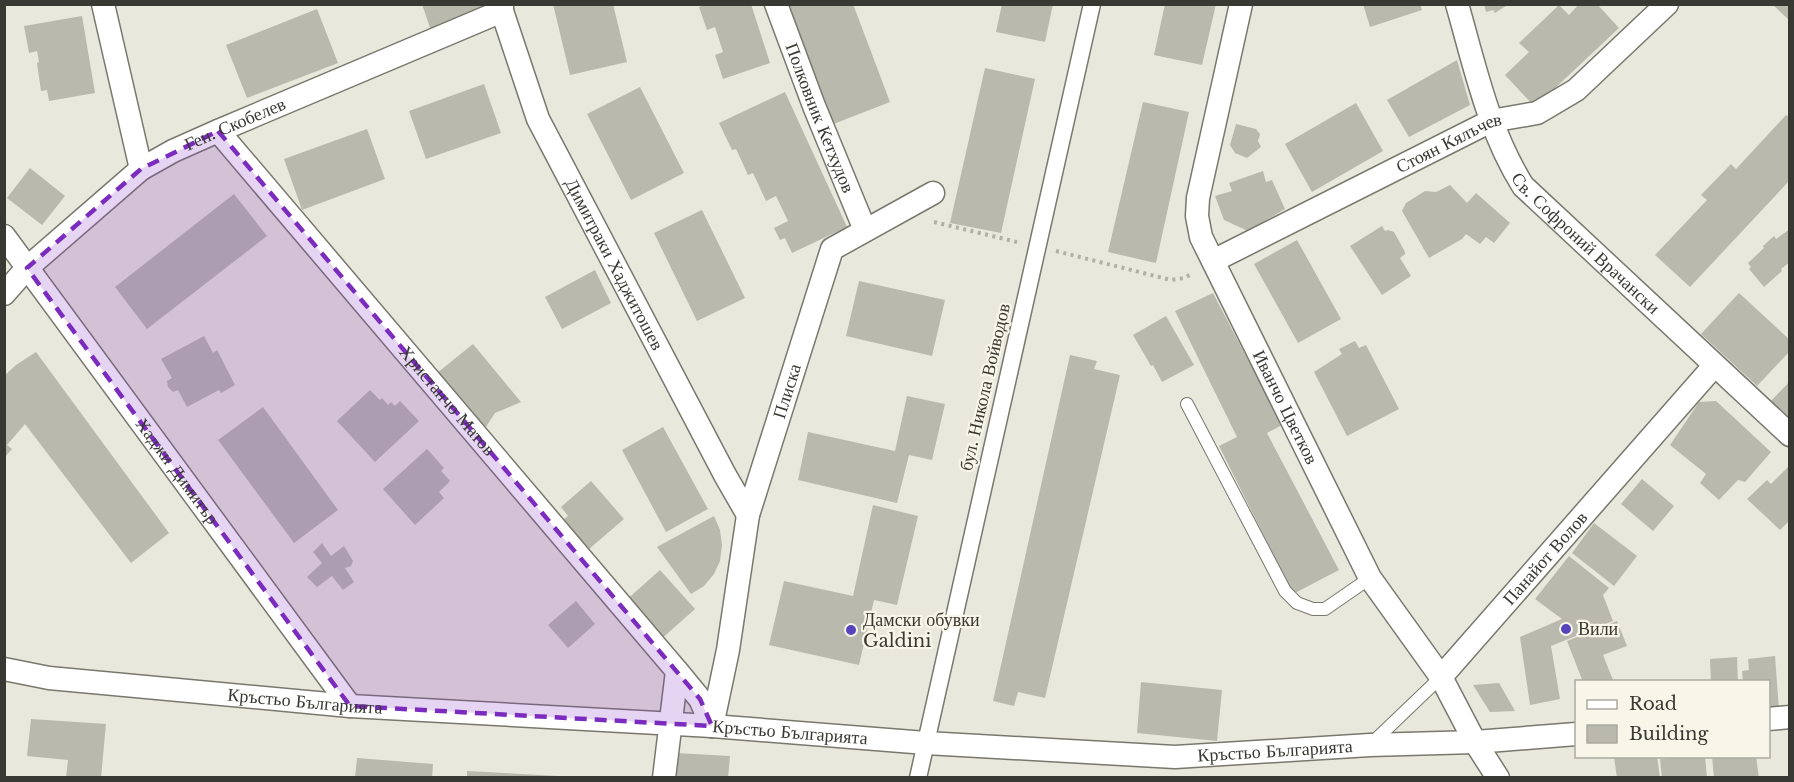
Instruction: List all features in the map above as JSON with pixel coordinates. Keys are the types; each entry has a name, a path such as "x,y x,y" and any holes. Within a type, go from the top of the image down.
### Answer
{"street":[{"path":"103,4 141,169"},
{"name":"Полковник Кетхудов","path":"776,4 814,106 865,230"},
{"name":"бул. Никола Войводов","path":"918,777 1092,4"},
{"name":"Иванчо Цветков","path":"1241,4 1198,198 1197,216 1201,237 1370,578 1441,677 1475,742 1498,777"},
{"name":"Св. Софроний Врачански","path":"1457,4 1491,121 1507,161 1523,186 1790,435"},
{"name":"Стоян Кялъчев","path":"1213,261 1491,121 1537,113 1576,90 1667,4"},
{"name":"Ген. Скобелев","path":"4,294 27,268 141,169 173,151 502,8"},
{"name":"Димитраки Хаджитошев","path":"502,8 538,119 724,475 748,515"},
{"name":"Христанчо Матов","path":"218,131 677,671 700,699 712,726"},
{"name":"Плиска","path":"712,726 728,650 748,515 832,249 933,193"},
{"name":"Хаджи Димитър","path":"4,236 350,706"},
{"name":"Панайот Волов","path":"1441,677 1714,366"},
{"name":"Кръстьо Българията","path":"4,669 49,678 350,706 712,726 926,743 1174,767 1370,745 1475,742 1575,734"},
{"path":"664,777 677,671"},
{"path":"1770,719 1790,717"}],"lane":[{"path":"1187,404 1285,591 1297,603 1312,609 1325,609 1370,578"},
{"name":"Панайот Волов","path":"1370,745 1441,677"}],"highlighted area":[{"path":"218,131 700,699 712,726 350,706 27,268 141,169"}],"building":[{"path":"422,4 498,4 432,34"},
{"path":"553,4 613,4 627,62 570,75"},
{"path":"708,4 751,4 770,63 723,79 715,55 723,52 715,27 707,30 699,7"},
{"path":"786,4 853,4 890,102 831,125"},
{"path":"1002,4 1053,4 1045,42 996,32"},
{"path":"1165,4 1216,4 1202,65 1154,55"},
{"path":"1363,4 1420,4 1422,10 1370,27"},
{"path":"1484,4 1509,4 1495,13 1493,10 1486,12"},
{"path":"1579,4 1597,4 1619,28 1535,107 1505,75 1529,52 1519,43 1559,5 1569,15"},
{"path":"1772,4 1790,4 1790,21"},
{"path":"317,9 338,63 247,98 226,45"},
{"path":"82,16 95,93 49,101 47,90 41,91 37,51 29,53 24,26"},
{"path":"1457,60 1470,105 1409,137 1387,100"},
{"path":"985,68 1035,79 1001,233 950,223"},
{"path":"484,84 501,133 426,159 409,111"},
{"path":"640,87 684,173 631,200 587,114"},
{"path":"785,92 847,227 792,253 785,238 780,240 774,228 788,221 776,196 766,201 753,173 748,175 736,149 732,150 719,123"},
{"path":"1143,102 1189,112 1156,263 1108,252"},
{"path":"1356,103 1383,151 1312,192 1285,144"},
{"path":"1786,115 1790,118 1790,180 1690,287 1655,255 1707,200 1701,195 1731,164 1736,169"},
{"path":"1236,124 1256,129 1260,134 1258,141 1261,147 1247,158 1235,153 1230,145"},
{"path":"367,129 385,179 302,210 284,159"},
{"path":"30,168 65,196 42,225 7,198"},
{"path":"1263,171 1266,182 1272,180 1285,209 1248,231 1224,220 1215,196 1232,191 1229,183"},
{"path":"1450,185 1467,203 1476,193 1510,223 1494,243 1486,237 1480,244 1466,234 1462,239 1429,258 1402,211 1406,203 1425,191 1436,192"},
{"path":"234,194 267,236 147,329 115,287"},
{"path":"702,210 745,298 697,321 654,233"},
{"path":"1382,226 1385,231 1394,232 1405,252 1400,258 1411,276 1382,295 1350,246"},
{"path":"1790,229 1790,262 1764,287 1749,269 1751,267 1748,263 1774,236 1776,239"},
{"path":"1297,240 1341,319 1298,343 1254,264"},
{"path":"595,270 611,303 562,329 545,297"},
{"path":"859,281 945,300 932,356 846,336"},
{"path":"1213,293 1282,425 1267,433 1339,570 1293,594 1219,446 1237,437 1175,311"},
{"path":"1739,293 1790,340 1790,351 1757,386 1701,334"},
{"path":"1166,316 1194,365 1162,382 1133,335"},
{"path":"204,336 213,353 217,350 235,385 221,393 219,390 187,407 178,390 173,392 168,387 167,381 172,378 161,359"},
{"path":"1355,341 1359,348 1366,345 1399,409 1347,436 1314,372 1342,354 1339,349"},
{"path":"473,344 521,402 495,413 480,436 431,378"},
{"path":"36,352 169,533 131,563 25,424 7,445 12,449 4,458 4,376"},
{"path":"1070,355 1097,361 1094,369 1120,375 1045,698 1018,692 1014,706 993,701"},
{"path":"1790,381 1790,418 1771,401"},
{"path":"370,390 388,405 391,402 395,406 400,401 419,421 375,462 337,421"},
{"path":"907,396 945,404 932,460 909,455 897,503 798,480 808,432 895,451"},
{"path":"1716,401 1771,452 1745,482 1738,480 1719,500 1700,483 1706,474 1670,445 1699,402"},
{"path":"263,407 338,510 294,543 218,440"},
{"path":"663,427 708,509 666,532 622,450"},
{"path":"427,449 444,468 441,471 450,481 439,492 444,498 415,525 383,489"},
{"path":"1788,467 1790,468 1790,520 1780,530 1747,499 1767,480 1771,484"},
{"path":"1642,479 1674,506 1653,531 1621,504"},
{"path":"591,481 624,519 588,550 563,520 568,516 561,507"},
{"path":"873,505 918,516 897,605 874,600 859,665 769,645 784,581 853,596"},
{"path":"714,516 720,530 722,545 720,561 714,574 704,586 691,594 657,547"},
{"path":"1594,523 1637,556 1614,586 1572,553"},
{"path":"322,543 331,556 344,546 353,561 351,566 345,568 354,582 343,590 332,576 317,587 307,577 322,563 313,552"},
{"name":"Вили","path":"1569,556 1609,588 1603,595 1613,621 1551,646 1560,699 1530,705 1520,637 1562,619 1535,599"},
{"path":"660,570 695,609 659,641 624,602"},
{"path":"576,601 595,624 568,648 548,625"},
{"path":"1617,621 1627,646 1603,655 1613,680 1582,680 1567,641"},
{"path":"1775,656 1779,710 1770,711 1770,680 1743,680 1742,671 1749,670 1748,659"},
{"path":"1737,657 1738,680 1711,680 1710,659"},
{"path":"1141,682 1222,690 1217,741 1137,733"},
{"path":"1499,683 1515,711 1490,712 1473,685"},
{"path":"31,719 106,724 101,778 66,778 68,760 27,756"},
{"path":"676,753 730,756 728,778 675,778"},
{"path":"357,758 433,764 432,778 355,778"},
{"path":"1614,758 1657,758 1660,778 1617,778"},
{"path":"1705,758 1707,778 1662,778 1660,759"},
{"path":"1712,758 1756,758 1759,778 1714,778"},
{"path":"467,771 558,776 557,778 467,778"}],"place":[{"name":"Вили","path":"1566,629"},
{"name":"Дамски обувки Galdini","path":"851,630"}]}
